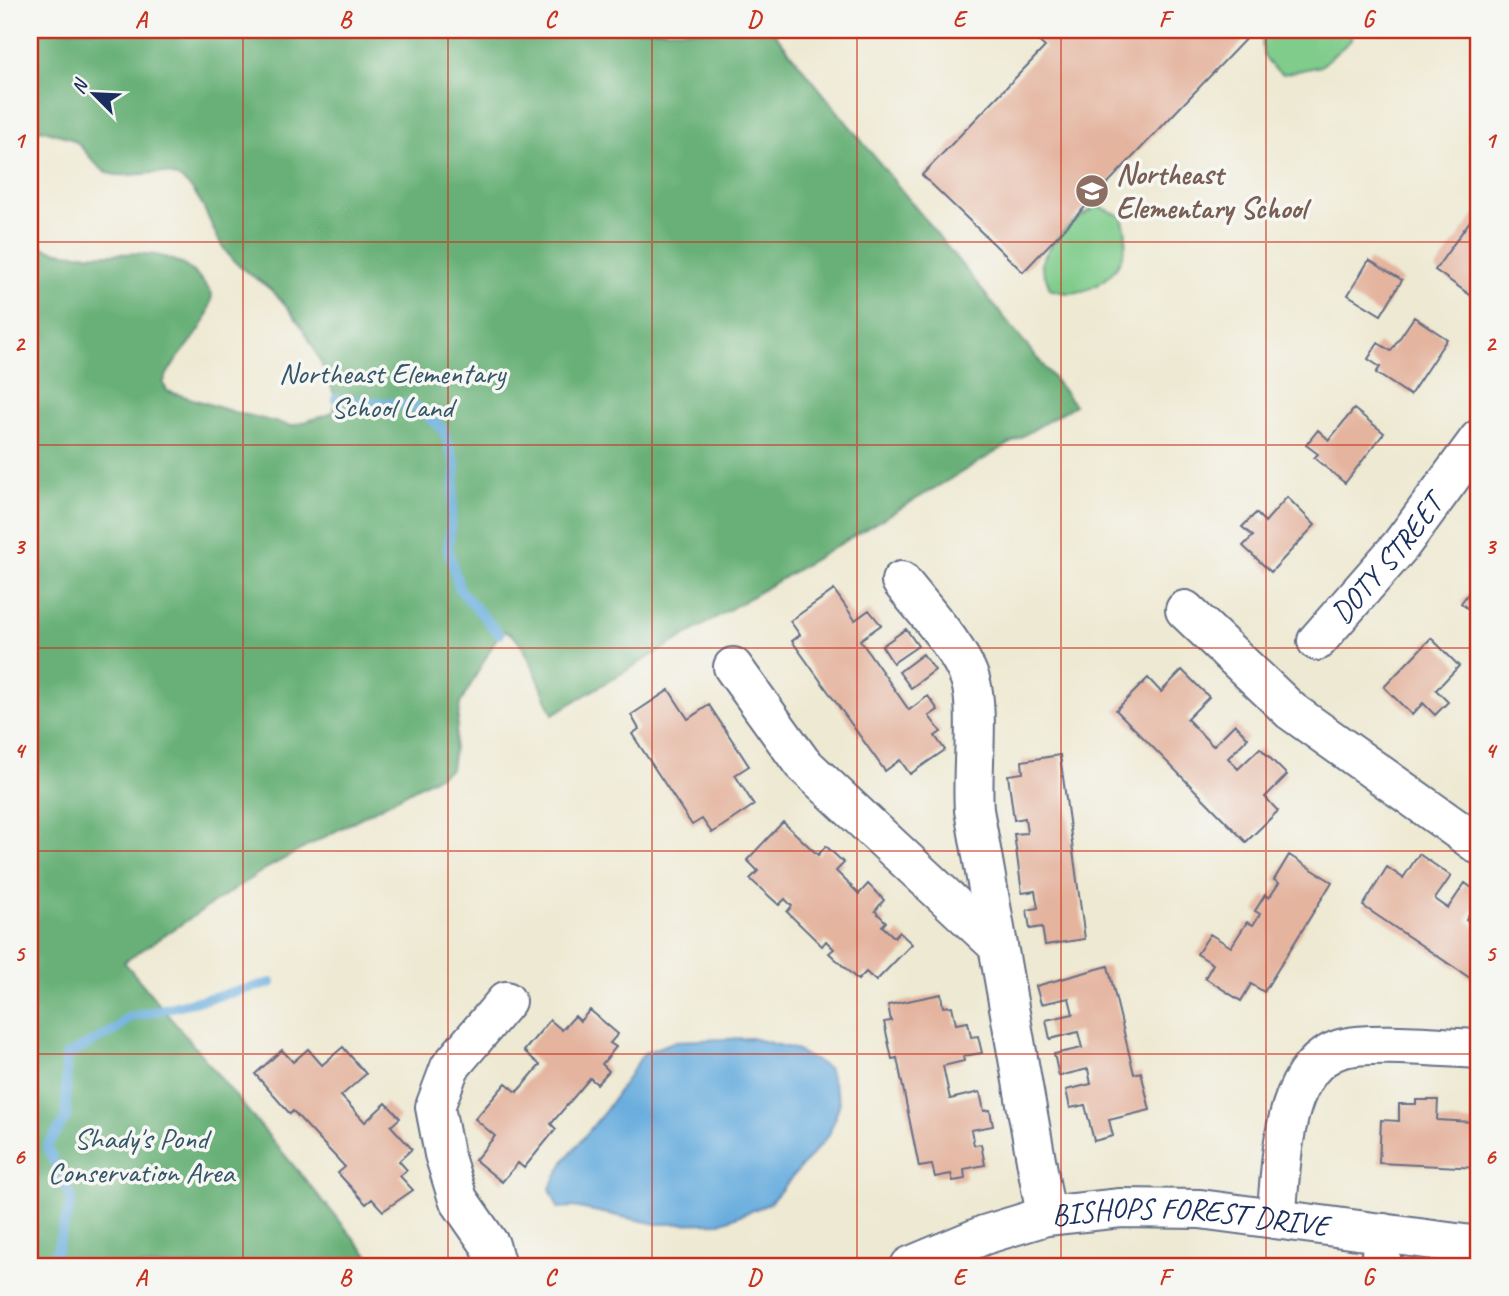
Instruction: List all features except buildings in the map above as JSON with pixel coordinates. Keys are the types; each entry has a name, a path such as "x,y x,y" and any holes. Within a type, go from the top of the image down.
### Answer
{"street":[{"name":"DOTY STREET","path":"1317,641 1401,545 1479,439"},
{"path":"901,580 970,678 974,702 971,778 974,810 995,943 1046,1216"},
{"path":"1185,610 1291,712 1479,845"},
{"path":"733,667 802,763 995,943"},
{"path":"496,1266 490,1245 458,1199 444,1154 435,1107 450,1067 506,1001"},
{"path":"1276,1219 1287,1124 1297,1091 1315,1062 1341,1049 1381,1046 1479,1049"},
{"name":"BISHOPS FOREST DRIVE","path":"910,1266 984,1235 1046,1216 1121,1208 1200,1209 1276,1219 1382,1250 1479,1246"}],"green space":[{"name":"Northeast Elementary School Land","path":"30,30 772,30 1075,405 553,714 527,654 513,635 505,631 499,634 460,704 451,769 265,869 124,962 377,1266 30,1266 30,242 54,251 78,254 151,254 173,260 194,272 212,294 209,309 199,332 169,371 163,383 167,391 234,412 292,426 332,413 336,399 317,355 292,313 271,290 238,265 227,253 203,206 183,181 175,176 157,173 111,174 101,169 72,140 41,129 30,133"},
{"path":"1265,30 1351,30 1351,40 1321,66 1283,74 1271,66 1264,56 1262,44"},
{"path":"1098,206 1121,216 1125,248 1119,263 1110,275 1097,285 1082,291 1067,293 1050,289 1041,264 1045,255 1064,230"}],"water":[{"path":"751,1038 794,1049 828,1068 840,1102 829,1135 769,1204 720,1223 657,1224 574,1207 558,1208 550,1188 565,1160 606,1110 644,1053 676,1041"}],"waterway":[{"path":"336,399 413,405 443,429 456,466 448,550 460,590 499,634"},
{"path":"52,1266 72,1199 47,1147 66,1118 66,1056 117,1029 127,1018 271,983"}],"place":[{"name":"Northeast Elementary School","path":"1092,191"}],"park label":[{"name":"Shady's Pond Conservation Area","path":"141,1155"}]}
